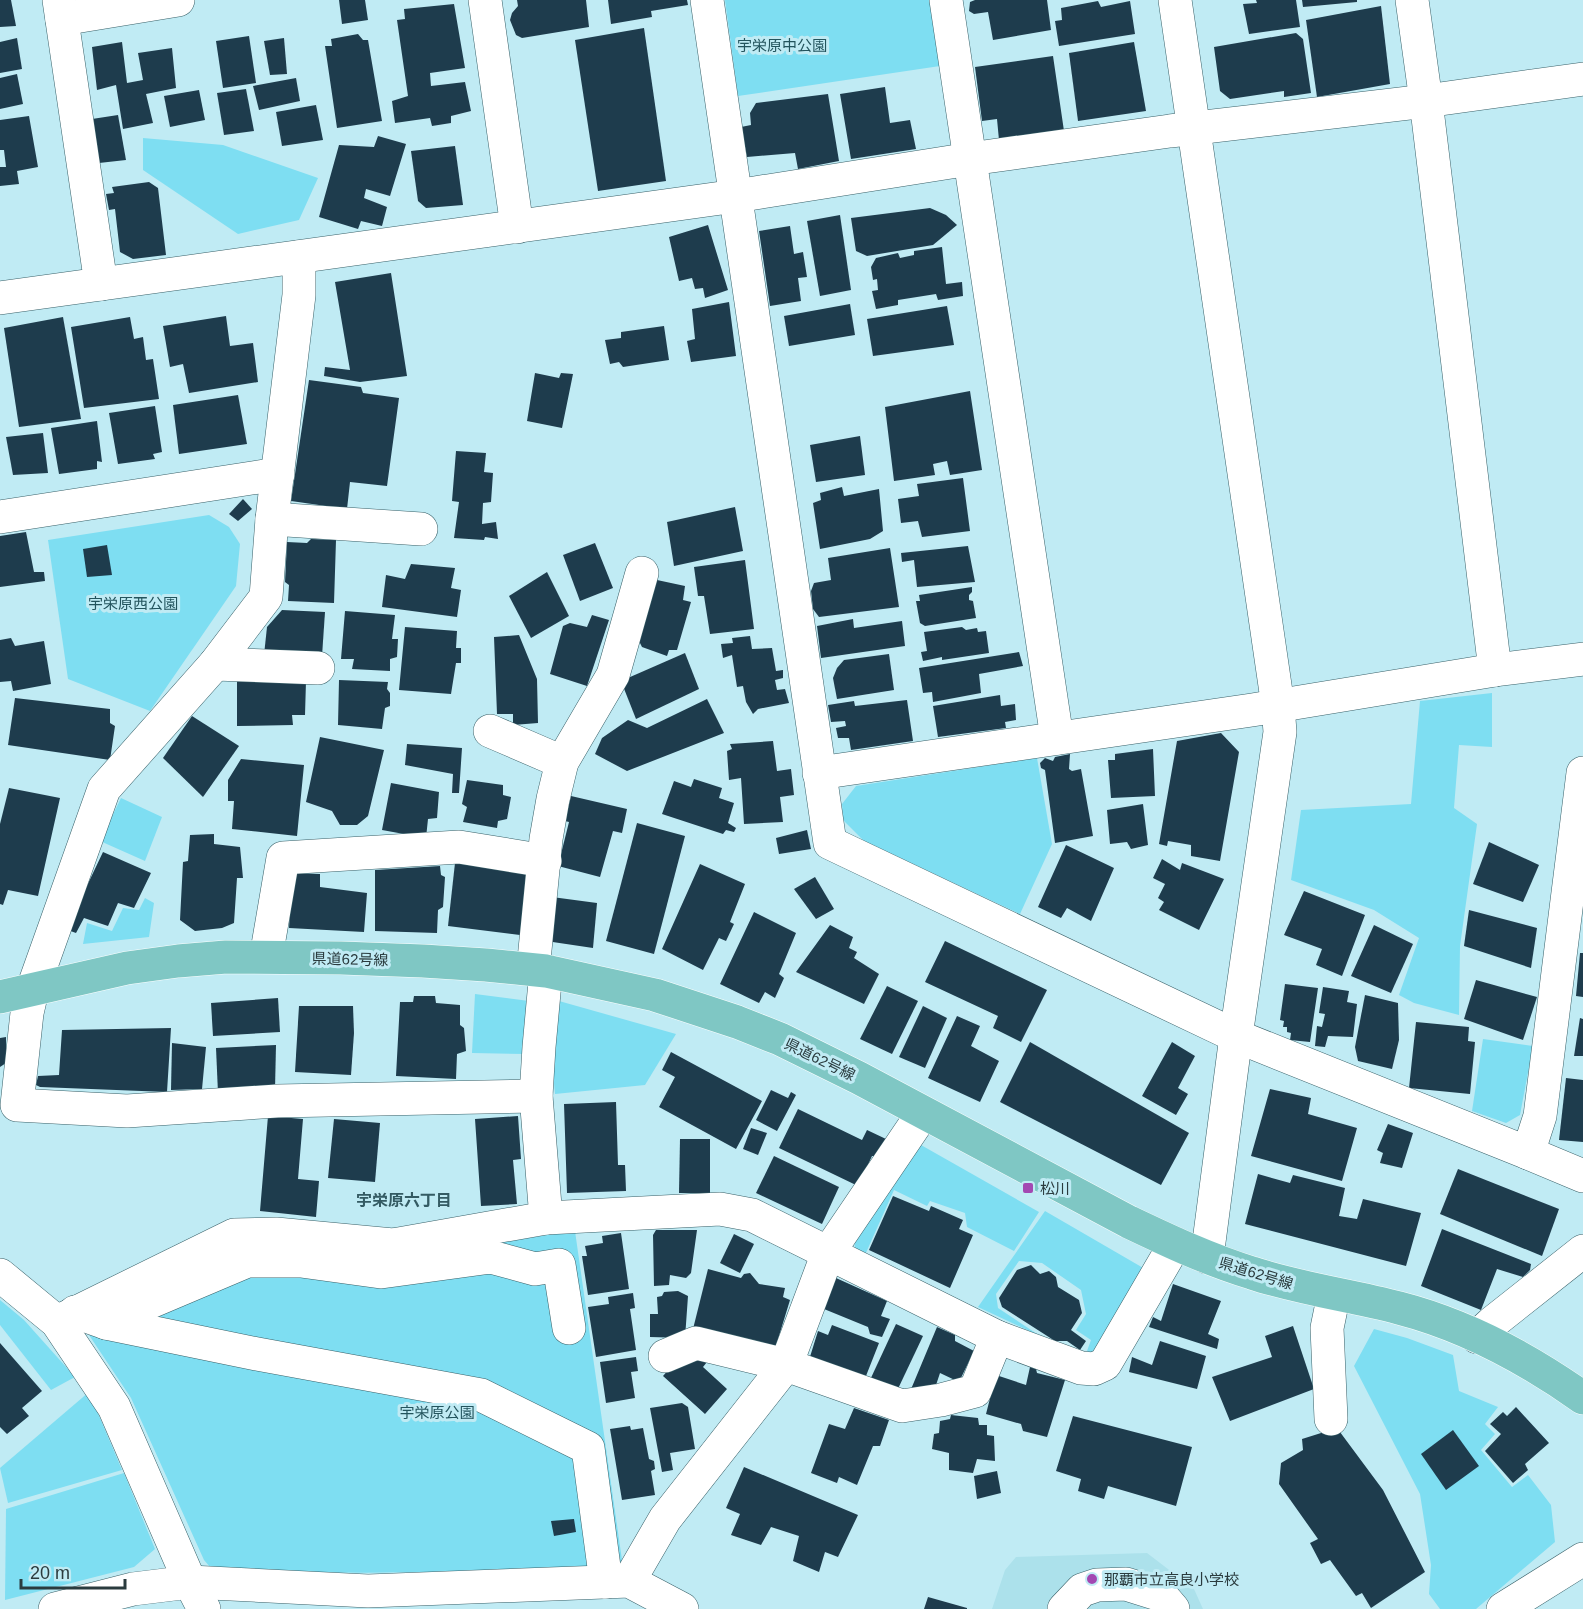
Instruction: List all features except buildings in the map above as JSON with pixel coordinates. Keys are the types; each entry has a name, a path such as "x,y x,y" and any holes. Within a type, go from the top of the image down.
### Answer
{"main road":[{"name":"県道62号線","path":"0,997 127,968 226,957 423,961 540,970 655,995 737,1022 817,1056 1129,1222 1175,1244 1272,1279 1402,1308 1477,1336 1522,1360 1583,1398"}],"street":[{"path":"100,284 61,9 178,0"},
{"path":"485,0 517,226"},
{"path":"707,0 830,843 1236,1036 1583,1176"},
{"path":"946,0 1057,738"},
{"path":"1174,0 1280,732 1207,1257"},
{"path":"1412,0 1495,669"},
{"path":"0,298 736,196 970,159 1192,128 1583,80"},
{"path":"299,257 299,295 272,519 266,597 215,664 104,789 32,991 27,1014 17,1105 127,1111 277,1101 536,1096"},
{"path":"0,517 278,474"},
{"path":"272,519 422,529"},
{"path":"546,1218 536,1096 544,861 553,799 562,762 612,675 642,573"},
{"path":"819,773 1278,706 1495,669 1583,659"},
{"path":"215,664 318,668"},
{"path":"490,731 562,762"},
{"path":"1528,1153 1540,1116 1583,773"},
{"path":"266,957 282,858 459,847 544,861"},
{"path":"617,1581 786,1365 828,1253 922,1113"},
{"path":"66,1317 234,1235 276,1234 393,1245 546,1218 720,1209 752,1215 997,1337 1081,1368 1094,1369 1104,1364 1175,1244"},
{"path":"1477,1336 1583,1251"},
{"path":"106,1323 110,1319 247,1261 301,1261 381,1272 491,1257 535,1269 559,1265 569,1328"},
{"path":"0,1275 66,1317 481,1395 588,1448 617,1581"},
{"path":"1331,1419 1327,1328 1334,1294"},
{"path":"66,1317 114,1407 197,1595"},
{"path":"665,1356 696,1343 786,1365 902,1406 931,1402 975,1391 997,1337"},
{"path":"1515,1606 1583,1559"},
{"path":"55,1609 132,1589 197,1595 368,1591 494,1597 617,1581 682,1609"},
{"path":"1064,1609 1082,1590 1097,1585 1126,1584 1161,1595 1173,1609"}],"shaded area":[{"name":"那覇市立高良小学校","path":"1147,1553 1194,1589 1203,1609 992,1609 1005,1570 1016,1557"}],"green space":[{"name":"宇栄原中公園","path":"725,0 931,0 940,66 738,96"},
{"path":"143,138 223,145 318,178 299,220 238,234 143,170"},
{"name":"宇栄原西公園","path":"209,515 229,527 240,544 236,586 150,711 68,679 48,540"},
{"path":"1492,693 1492,747 1459,745 1454,808 1477,824 1460,946 1459,1015 1414,1003 1399,995 1419,938 1374,910 1291,880 1301,810 1411,804 1420,701"},
{"path":"1037,758 1052,844 1020,914 864,841 843,820 842,804 856,786"},
{"path":"121,798 162,817 145,861 100,841"},
{"path":"145,898 154,903 149,937 83,944 87,923 112,931 123,908 139,910"},
{"path":"475,994 529,1001 526,1054 472,1053"},
{"path":"559,1001 676,1034 645,1085 555,1094 551,1050"},
{"path":"1483,1039 1533,1046 1520,1115 1506,1123 1472,1111"},
{"path":"921,1145 1039,1212 1014,1251 967,1227 965,1213 930,1201 927,1206 894,1190 865,1255 856,1252 853,1237"},
{"path":"1045,1211 1145,1269 1093,1354 1087,1351 1091,1340 1076,1330 1086,1314 1081,1290 1042,1263 1019,1261 996,1294 998,1308 1040,1336 978,1307"},
{"name":"宇栄原公園","path":"575,1231 623,1567 365,1573 210,1567 204,1560 131,1398 89,1335 95,1316 184,1277 448,1250"},
{"path":"0,1300 24,1320 75,1377 51,1390 0,1325"},
{"path":"1374,1329 1453,1355 1459,1391 1498,1407 1485,1424 1495,1434 1481,1450 1512,1487 1528,1475 1551,1505 1555,1542 1476,1609 1440,1609 1429,1594 1431,1565 1420,1494 1354,1366"},
{"path":"89,1392 122,1470 8,1503 0,1468"},
{"path":"124,1473 155,1549 134,1567 5,1600 6,1509"}],"place":[{"name":"松川","path":"1028,1188"},
{"name":"那覇市立高良小学校","path":"1092,1579"}],"district":[{"name":"宇栄原六丁目","path":"404,1200"}]}
